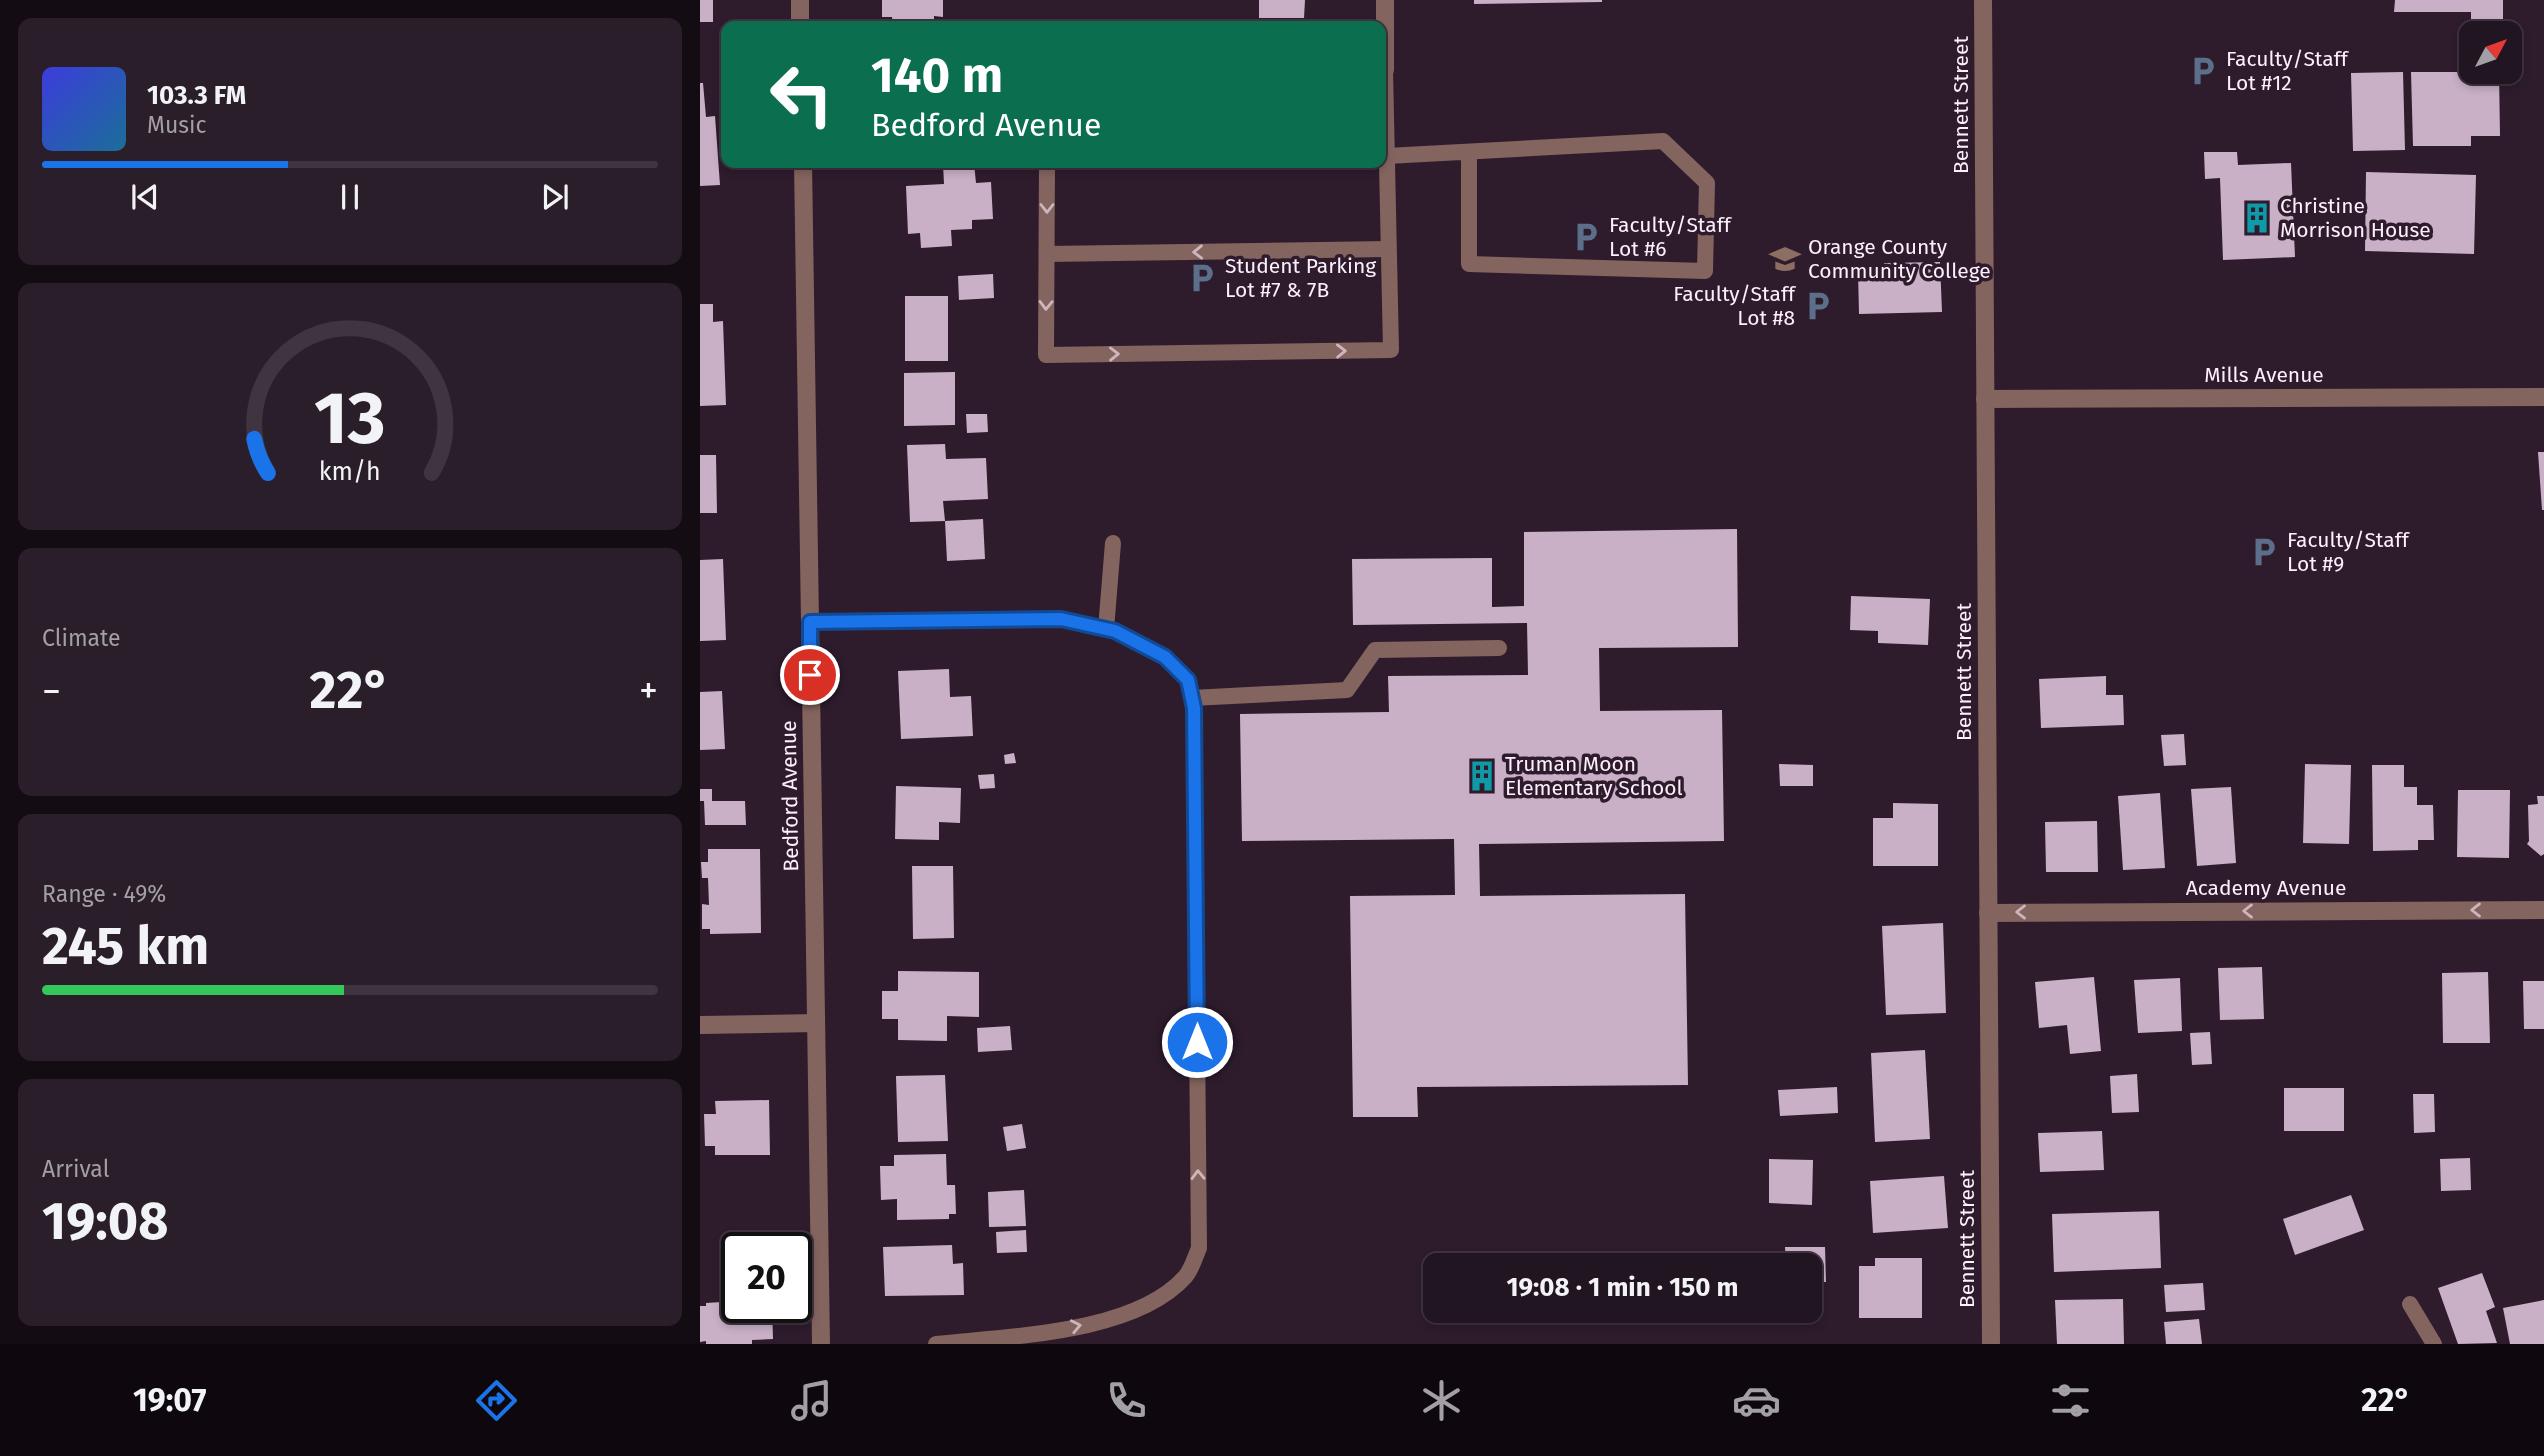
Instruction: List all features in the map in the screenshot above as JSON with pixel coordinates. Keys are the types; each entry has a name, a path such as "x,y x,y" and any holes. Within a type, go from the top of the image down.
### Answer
{"street":[{"path":"800,0 800,21"},
{"path":"1384,21 1385,0"},
{"name":"Bennett Street","path":"1983,0 1991,1344"},
{"name":"Bedford Avenue","path":"803,168 821,1344"},
{"name":"Mills Avenue","path":"1985,399 2544,397"},
{"name":"Academy Avenue","path":"1988,913 2544,909"},
{"path":"700,1025 816,1023"}],"lane":[{"path":"1047,168 1046,355 1391,350 1386,134"},
{"path":"1387,156 1663,141 1707,183 1705,271 1469,264 1469,152"},
{"path":"1047,254 1388,249"},
{"path":"1106,629 1113,544"},
{"path":"810,622 1061,619 1115,631 1165,657 1188,680 1192,698 1199,1248 1188,1274 1171,1291 1140,1310 1104,1321 1045,1332 936,1344"},
{"path":"1192,698 1347,690 1375,650 1499,648"},
{"path":"2410,1304 2434,1344"}],"building":[{"path":"700,0 713,0 713,22 700,22"},
{"path":"882,0 943,0 943,17 934,16 934,21 892,21 892,17 882,17"},
{"path":"1259,0 1305,0 1304,18 1259,18"},
{"path":"1474,0 1602,0 1602,2 1474,4"},
{"path":"2395,0 2503,0 2503,21 2471,21 2471,12 2394,12"},
{"path":"2403,72 2405,150 2353,151 2351,73"},
{"path":"2411,72 2459,72 2459,84 2499,84 2500,136 2471,136 2471,146 2413,146"},
{"path":"700,83 703,83 706,117 715,116 720,185 700,186"},
{"name":"Christine Morrison House","path":"2204,152 2237,152 2238,165 2291,163 2295,257 2223,260 2220,178 2205,179"},
{"path":"943,168 974,168 976,183 991,182 993,219 972,220 972,229 951,230 952,246 921,248 920,233 908,234 906,186 944,184"},
{"path":"2366,172 2476,175 2474,254 2365,251"},
{"path":"1940,262 1942,312 1859,314 1858,271 1885,270 1884,263"},
{"path":"993,274 994,298 959,300 958,276"},
{"path":"905,296 948,296 948,361 905,361"},
{"path":"700,304 713,304 713,322 723,321 726,405 700,406"},
{"path":"955,372 955,425 904,426 904,373"},
{"path":"966,414 987,414 988,432 967,433"},
{"path":"945,444 946,459 986,458 988,499 943,501 945,521 910,522 907,445"},
{"path":"2538,452 2544,452 2544,510 2542,510"},
{"path":"700,455 716,455 717,513 700,513"},
{"path":"983,519 985,559 947,561 945,521"},
{"name":"Truman Moon Elementary School","path":"1737,529 1738,647 1599,648 1600,711 1722,710 1724,841 1479,844 1480,896 1685,894 1688,1085 1417,1087 1418,1117 1353,1117 1350,896 1455,895 1454,839 1242,841 1240,714 1389,712 1388,676 1528,675 1527,623 1353,625 1352,559 1492,558 1492,607 1524,606 1524,532"},
{"path":"723,559 726,640 700,641 700,560"},
{"path":"1851,596 1930,599 1928,645 1878,643 1878,631 1850,630"},
{"path":"949,669 950,697 971,696 973,736 901,739 898,671"},
{"path":"2106,676 2106,695 2123,695 2124,725 2041,728 2039,679"},
{"path":"722,691 725,749 700,750 700,692"},
{"path":"2184,734 2186,765 2164,766 2161,735"},
{"path":"1014,753 1016,763 1005,764 1004,755"},
{"path":"1779,764 1813,765 1813,786 1780,786"},
{"path":"2305,764 2351,765 2349,844 2303,843"},
{"path":"2372,765 2404,765 2404,787 2417,787 2417,805 2433,805 2434,840 2418,840 2418,850 2373,851"},
{"path":"994,774 995,788 980,789 978,775"},
{"path":"896,786 961,788 960,823 939,822 939,840 895,839"},
{"path":"2231,787 2236,863 2197,866 2191,789"},
{"path":"700,789 712,789 712,801 745,801 746,825 705,825 704,801 700,801"},
{"path":"2458,790 2510,790 2509,858 2457,857"},
{"path":"2160,793 2165,868 2123,870 2118,796"},
{"path":"2537,796 2544,796 2544,854 2541,856 2527,844 2528,805 2538,804"},
{"path":"1893,803 1938,804 1938,866 1873,866 1873,818 1893,818"},
{"path":"2097,821 2098,872 2046,872 2045,822"},
{"path":"708,849 760,849 761,933 710,934 710,929 702,929 702,904 709,905 708,878 702,878 701,862 708,862"},
{"path":"912,866 953,866 954,938 913,939"},
{"path":"1943,923 1946,1013 1886,1015 1882,926"},
{"path":"2262,967 2264,1019 2220,1020 2218,968"},
{"path":"898,971 979,972 979,1017 947,1016 947,1041 898,1040 898,1019 882,1019 882,991 898,991"},
{"path":"2488,972 2490,1043 2443,1043 2442,973"},
{"path":"2094,977 2101,1051 2070,1054 2067,1025 2039,1028 2035,982"},
{"path":"2180,978 2182,1031 2138,1033 2134,980"},
{"path":"2523,981 2544,981 2544,1029 2524,1029"},
{"path":"1010,1026 1012,1050 978,1052 977,1028"},
{"path":"2210,1032 2212,1064 2192,1065 2190,1033"},
{"path":"1925,1050 1930,1139 1875,1142 1871,1053"},
{"path":"2137,1074 2139,1112 2112,1113 2110,1076"},
{"path":"945,1075 948,1141 898,1142 896,1076"},
{"path":"1837,1087 1838,1113 1780,1116 1778,1090"},
{"path":"2284,1088 2344,1088 2344,1131 2284,1131"},
{"path":"2413,1094 2434,1094 2435,1132 2414,1133"},
{"path":"769,1100 770,1155 715,1155 715,1146 705,1146 704,1114 716,1114 715,1101"},
{"path":"1022,1124 1026,1148 1007,1151 1003,1127"},
{"path":"2102,1131 2104,1170 2040,1172 2038,1133"},
{"path":"946,1154 947,1185 955,1185 956,1214 949,1214 949,1219 897,1220 897,1199 881,1200 880,1166 894,1166 894,1155"},
{"path":"2470,1158 2471,1190 2441,1191 2440,1159"},
{"path":"1769,1159 1813,1160 1812,1205 1769,1203"},
{"path":"1944,1176 1948,1228 1873,1233 1870,1181"},
{"path":"1024,1190 1026,1226 989,1227 988,1192"},
{"path":"2351,1195 2364,1230 2295,1255 2283,1219"},
{"path":"2159,1211 2161,1268 2054,1272 2052,1214"},
{"path":"1026,1230 1027,1252 997,1253 996,1232"},
{"path":"952,1245 953,1264 963,1263 964,1295 885,1296 883,1247"},
{"path":"1785,1247 1825,1247 1826,1282 1822,1282 1822,1253 1785,1253"},
{"path":"1875,1258 1922,1258 1922,1318 1859,1318 1859,1266 1875,1266"},
{"path":"2482,1273 2495,1307 2486,1311 2497,1343 2458,1344 2438,1288"},
{"path":"2203,1283 2205,1310 2166,1312 2164,1285"},
{"path":"2123,1299 2124,1344 2057,1344 2055,1300"},
{"path":"2544,1300 2544,1344 2510,1344 2503,1308"},
{"path":"721,1302 721,1323 772,1323 773,1339 752,1340 752,1344 700,1342 700,1306 706,1306 706,1303"},
{"path":"2199,1319 2202,1344 2166,1344 2164,1322"}],"place":[{"name":"Faculty/Staff Lot #12","path":"2203,71"},
{"name":"Christine Morrison House","path":"2257,218"},
{"name":"Faculty/Staff Lot #6","path":"1586,237"},
{"name":"Orange County Community College","path":"1785,259"},
{"name":"Student Parking Lot #7 & 7B","path":"1202,278"},
{"name":"Faculty/Staff Lot #8","path":"1818,306"},
{"name":"Faculty/Staff Lot #9","path":"2264,552"},
{"name":"Truman Moon Elementary School","path":"1482,776"}],"route":[{"path":"810,675 810,622 1061,619 1115,631 1165,657 1188,680 1194,708 1197,1042"}]}
